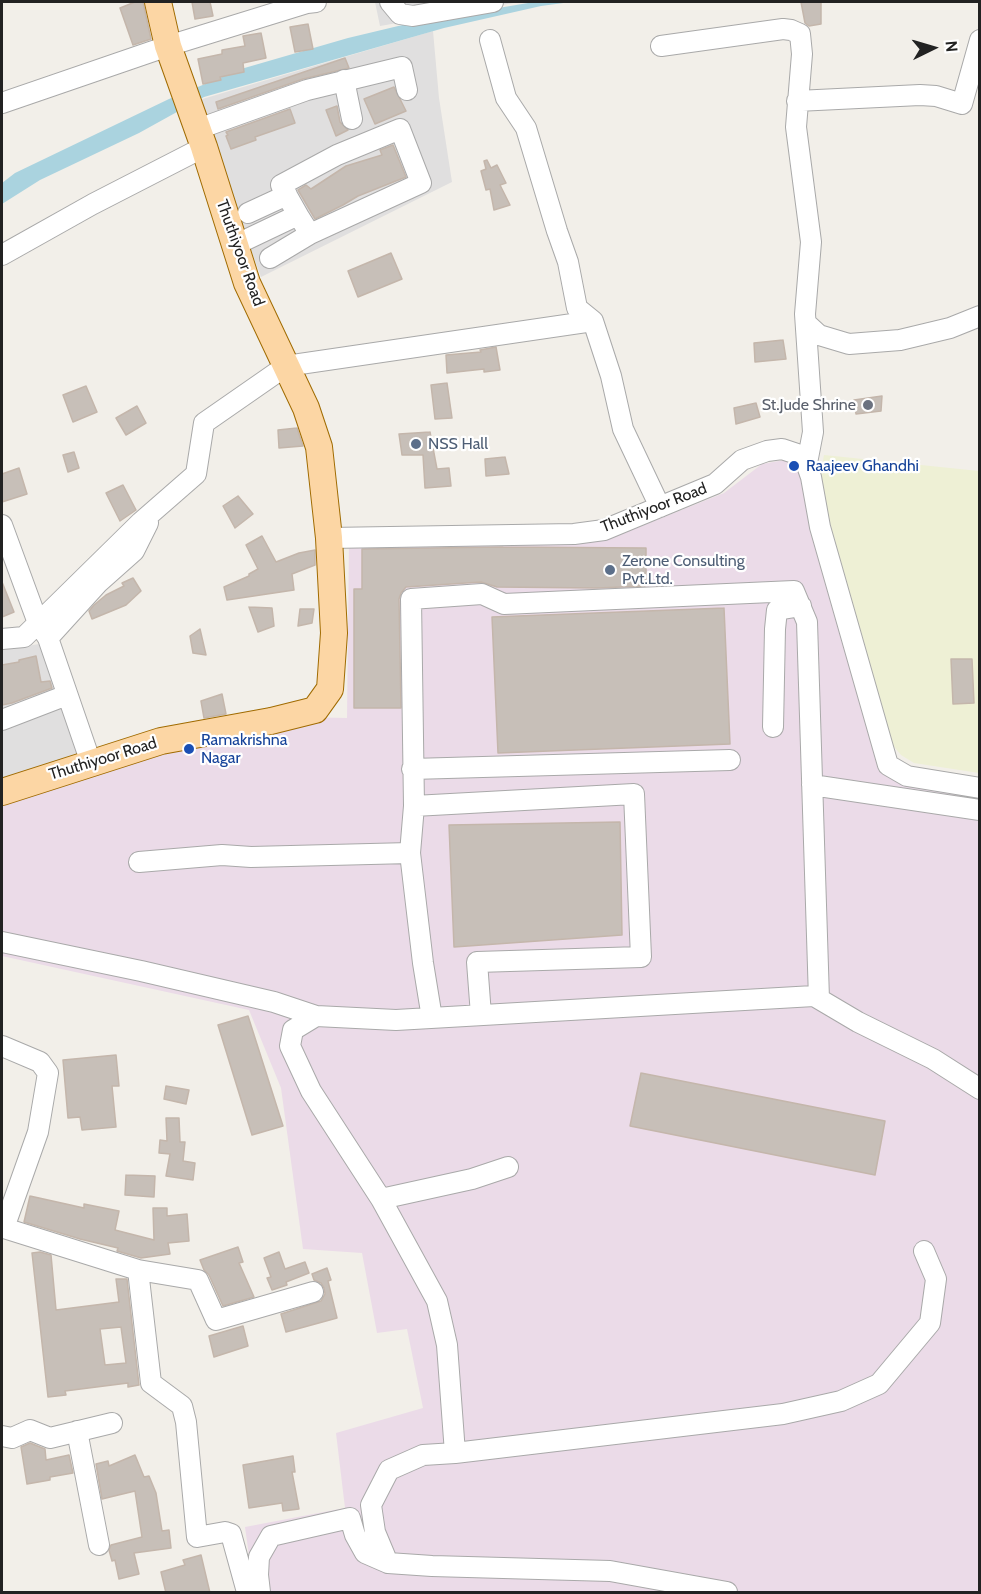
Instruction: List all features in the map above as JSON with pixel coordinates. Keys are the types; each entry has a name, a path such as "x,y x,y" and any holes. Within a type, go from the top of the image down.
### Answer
{"main road":[{"name":"Thuthiyoor Road","path":"2,792 161,741 271,721 315,710 330,689 334,633 319,447 306,408 247,283 199,131 168,46 158,2"}],"street":[{"path":"2,103 168,46 316,2"},
{"path":"390,2 400,14 413,16 493,2"},
{"path":"661,46 783,29 797,32 801,40 797,144 812,242 806,323 813,432 807,463 820,527 888,765 907,776 980,788"},
{"path":"490,40 506,98 526,128 556,231 568,262 577,308 593,321 611,376 623,429 660,507"},
{"path":"797,100 920,95 936,96 962,104 980,40"},
{"path":"2,255 93,204 199,131 307,90 402,67 407,90"},
{"path":"344,80 352,118"},
{"path":"270,258 310,234 420,183 400,129 338,155 281,185 310,234"},
{"path":"248,213 287,195"},
{"path":"235,244 298,215"},
{"path":"806,323 819,335 849,344 900,340 950,328 980,316"},
{"path":"2,639 24,637 43,630 154,510 196,474 204,423 286,366 593,321"},
{"name":"Thuthiyoor Road","path":"328,538 574,534 604,530 715,484 742,460 767,451 782,450 797,454 804,457 807,463"},
{"path":"2,525 91,763"},
{"path":"432,1018 410,853 414,806 411,599 482,594 504,604 794,591 807,622 819,999"},
{"path":"773,727 777,610 801,606"},
{"path":"2,720 67,696"},
{"path":"2,804 164,753 161,741"},
{"path":"412,769 730,760"},
{"path":"812,785 980,810"},
{"path":"414,806 634,794 641,957 477,962 481,1015"},
{"path":"139,862 222,855 251,857 410,853"},
{"path":"2,942 273,1002 316,1016 396,1020 814,996 858,1022 933,1059 980,1089"},
{"path":"316,1016 293,1030 290,1046 311,1090 381,1199 437,1300 447,1345 455,1453"},
{"path":"2,1046 40,1062 48,1073 38,1132 3,1228 138,1270 198,1280 216,1320 313,1292"},
{"path":"381,1199 472,1179 508,1167"},
{"path":"388,1563 375,1532 371,1505 389,1470 423,1455 783,1414 841,1401 879,1384 930,1323 936,1279 924,1251"},
{"path":"138,1270 152,1383 182,1406 186,1422 197,1537 225,1532 231,1534 247,1593"},
{"path":"2,1436 12,1438 30,1430 50,1438 112,1423"},
{"path":"77,1431 99,1545"},
{"path":"260,1593 259,1557 271,1536 350,1518 355,1535 365,1553 388,1563 610,1571 727,1593"}],"shaded area":[{"path":"375,2 519,2 380,26"},
{"path":"433,31 439,98 452,182 261,277 232,200 199,100"},
{"path":"790,459 802,466 886,774 979,791 979,1592 254,1592 245,1527 345,1508 336,1433 423,1408 407,1329 377,1333 362,1253 303,1249 281,1088 249,1010 2,956 2,799 158,747 298,717 347,718 349,543 567,543 624,533 724,493 762,464"},
{"path":"39,644 82,759 2,783 2,650"}],"green space":[{"path":"824,455 979,471 979,773 914,763 901,755 890,742 819,483"}],"water":[{"path":"534,2 571,2 541,6 444,28 204,97 139,133 40,180 2,204 2,183 15,173 169,99 241,69 348,38 415,22"}],"building":[{"path":"135,2 143,2 151,39 133,45 120,8"},
{"path":"192,2 210,2 213,16 195,19"},
{"path":"801,2 821,2 821,24 809,26 805,23"},
{"path":"308,24 313,49 295,52 290,27"},
{"path":"261,33 266,58 243,63 244,72 220,77 221,80 203,84 198,59 222,54 222,50 245,46 243,36"},
{"path":"345,58 349,68 303,79 218,109 216,102"},
{"path":"394,87 406,111 375,124 364,99"},
{"path":"337,106 340,122 348,130 336,136 326,110"},
{"path":"290,109 295,123 255,137 256,140 231,149 226,132"},
{"path":"393,145 406,177 358,196 315,219 298,190 306,185 311,189 346,166 382,155 380,150"},
{"path":"487,160 491,168 497,165 506,183 500,185 510,205 494,210 490,189 486,190 481,171 486,169 484,161"},
{"path":"391,253 402,279 358,297 348,271"},
{"path":"783,340 786,359 755,362 754,343"},
{"path":"496,347 500,370 484,372 484,369 447,373 446,355 481,352 480,350"},
{"path":"447,383 452,418 435,419 431,385"},
{"path":"86,386 97,412 73,422 63,395"},
{"name":"St.Jude Shrine","path":"882,396 881,411 856,414 854,400"},
{"path":"756,403 760,417 736,424 734,408"},
{"path":"137,406 146,423 126,435 116,418"},
{"path":"297,428 303,446 279,448 278,430"},
{"path":"430,432 437,469 449,468 451,486 425,488 423,455 402,455 399,434"},
{"path":"74,452 79,468 68,472 63,455"},
{"path":"505,457 509,474 486,476 485,459"},
{"path":"19,468 27,494 2,502 2,474"},
{"path":"123,485 136,510 120,521 106,493"},
{"path":"238,496 253,514 235,528 223,506"},
{"path":"262,536 276,562 299,553 315,550 315,565 292,574 294,590 227,600 224,587 249,576 258,569 246,545"},
{"path":"646,548 646,586 497,587 481,582 406,587 399,599 401,708 354,708 354,589 362,589 362,549"},
{"path":"133,578 141,591 126,605 92,619 89,611 94,605 106,595 124,586 122,583"},
{"path":"2,582 14,612 2,617"},
{"path":"249,607 272,608 274,626 258,632"},
{"path":"724,608 730,744 498,753 492,617"},
{"path":"300,609 314,609 312,623 298,626"},
{"path":"200,629 206,655 193,653 190,636"},
{"path":"36,656 41,682 50,681 52,688 2,705 2,665"},
{"path":"951,659 972,659 974,703 953,704"},
{"path":"222,694 226,714 204,718 201,701"},
{"path":"620,822 622,935 454,947 449,825"},
{"path":"248,1016 283,1126 252,1135 218,1025"},
{"path":"116,1055 119,1086 112,1086 116,1127 82,1130 80,1117 68,1118 63,1060"},
{"path":"641,1073 885,1121 875,1175 630,1126"},
{"path":"166,1086 189,1090 186,1104 164,1099"},
{"path":"166,1118 179,1118 180,1142 185,1142 183,1161 195,1163 193,1180 166,1176 170,1154 159,1153 160,1140 167,1141"},
{"path":"126,1175 155,1176 154,1197 125,1195"},
{"path":"30,1196 84,1208 84,1204 119,1211 115,1230 154,1240 153,1208 167,1208 167,1216 187,1214 189,1241 168,1243 170,1254 141,1258 117,1251 118,1248 24,1222"},
{"path":"238,1247 243,1262 239,1263 254,1297 223,1306 200,1260"},
{"path":"40,1252 51,1255 56,1310 119,1302 116,1279 127,1279 139,1385 128,1387 128,1383 65,1391 66,1395 48,1397 32,1253","holes":["121,1327 126,1363 105,1365 100,1329"]},
{"path":"279,1252 285,1269 305,1262 309,1273 272,1290 267,1278 271,1277 264,1258"},
{"path":"327,1268 337,1318 286,1332 281,1314 321,1301 325,1294 324,1288 321,1283 314,1280 312,1274"},
{"path":"243,1326 248,1346 214,1357 209,1336"},
{"path":"30,1443 45,1449 46,1460 69,1455 73,1473 27,1484 21,1447"},
{"path":"135,1455 144,1477 149,1476 156,1493 162,1531 169,1530 171,1548 134,1553 139,1574 119,1579 115,1560 112,1561 109,1550 111,1545 142,1537 135,1491 102,1499 96,1464 108,1461 109,1466"},
{"path":"293,1456 295,1472 292,1472 299,1509 283,1511 282,1503 249,1508 243,1465"},
{"path":"201,1555 210,1593 166,1593 161,1572 185,1565 183,1560"}],"place":[{"name":"St.Jude Shrine","path":"868,405"},
{"name":"NSS Hall","path":"416,444"},
{"name":"Raajeev Ghandhi","path":"794,466"},
{"name":"Zerone Consulting Pvt.Ltd.","path":"610,570"},
{"name":"Ramakrishna Nagar","path":"189,749"}]}
